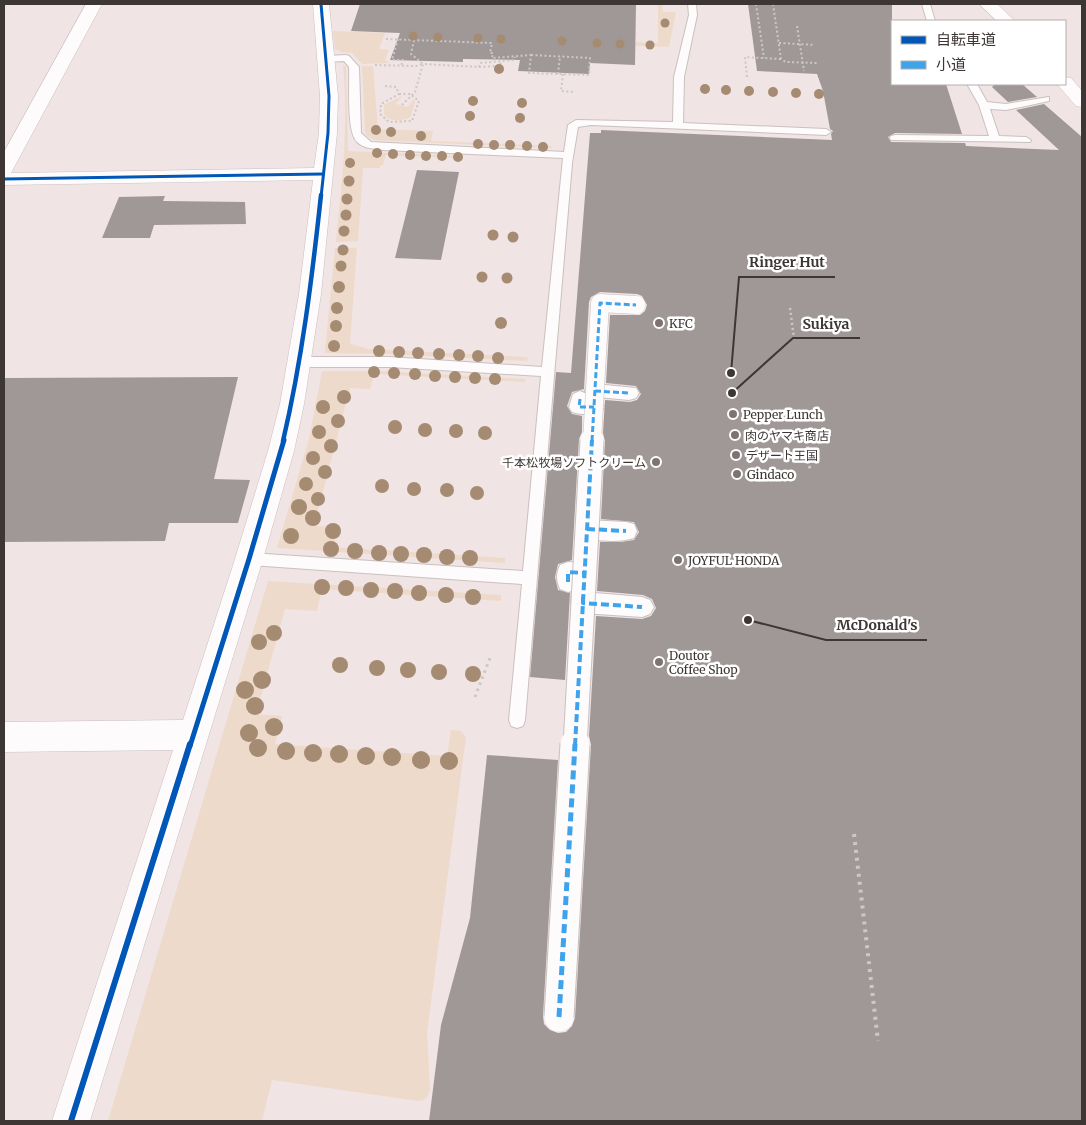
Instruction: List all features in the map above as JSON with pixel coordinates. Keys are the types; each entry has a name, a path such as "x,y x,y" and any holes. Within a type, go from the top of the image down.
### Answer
{"street":[{"path":"4,169 94,4"},
{"path":"71,1121 282,451 300,362 323,174 329,96 321,4"},
{"path":"987,4 1006,20"},
{"path":"1066,83 1082,102"},
{"path":"4,178 323,174"},
{"path":"559,1017 583,603 576,577 587,529 589,399 600,304 636,305"},
{"path":"589,399 629,393"},
{"path":"587,529 626,531"},
{"path":"583,603 642,607"},
{"path":"4,737 194,734"}],"lane":[{"path":"678,125 679,77 692,15 692,4"},
{"path":"926,4 932,20"},
{"path":"326,59 346,58 354,67 356,133 364,143 383,147 568,155"},
{"path":"973,85 984,105 995,139"},
{"path":"984,105 1006,107 1046,99"},
{"path":"517,720 568,155 573,125 580,122 826,132"},
{"path":"895,138 1026,140"},
{"path":"300,362 389,362 549,372"},
{"path":"249,559 530,578"}],"path":[{"path":"756,4 764,58"},
{"path":"773,4 781,59"},
{"path":"774,9 780,9"},
{"path":"797,26 804,71"},
{"path":"386,39 492,43 490,53 493,53 492,58 531,55 590,58 589,75 529,72 531,55"},
{"path":"398,39 392,60 403,60 401,66"},
{"path":"414,40 411,54 423,64"},
{"path":"779,43 815,44"},
{"path":"479,67 480,63 514,60 515,56"},
{"path":"558,74 560,56"},
{"path":"747,77 745,57 781,59 786,62 818,63"},
{"path":"373,65 401,66 423,64 479,67 500,66 501,61"},
{"path":"402,105 415,92 423,64"},
{"path":"563,74 561,91 575,92"},
{"path":"385,86 396,87 399,94"},
{"path":"399,94 412,95 419,101 412,121 404,123 386,120 380,114 380,106 399,94"},
{"path":"785,263 786,274"},
{"path":"790,308 794,338"},
{"path":"806,434 810,472"},
{"path":"475,697 490,658"},
{"path":"854,834 878,1041"}],"shaded area":[{"path":"658,4 662,4 663,12 676,12 669,47 594,44 595,41 658,43"},
{"path":"333,31 385,33 379,49 389,50 385,60 390,63 362,64 352,53 341,52 335,49"},
{"path":"343,65 346,67 348,151 463,156 462,158 386,155 380,168 363,168 358,241 336,242 345,132"},
{"path":"362,66 373,66 378,129 433,131 431,141 552,146 551,148 374,140 366,135 365,131"},
{"path":"402,96 396,104 408,107 414,99 415,101 411,117 400,120 390,119 384,114 384,105"},
{"path":"335,248 357,248 350,344 369,349 528,357 527,361 390,354 325,353"},
{"path":"322,371 381,371 525,379 525,382 374,374 370,389 350,388 314,526 337,527 333,547 505,558 505,563 277,548 309,439"},
{"path":"268,581 501,595 501,601 322,589 317,611 285,609 256,714 282,716 275,744 447,756 451,730 461,731 466,737 427,1033 430,1090 426,1098 418,1101 272,1080 262,1121 108,1121"}],"building":[{"path":"360,4 636,4 635,65 590,63 589,74 518,71 520,60 463,59 463,62 390,60 400,33 351,31"},
{"name":"JOYFUL HONDA","path":"748,4 892,4 891,85 946,85 962,134 895,133 888,137 891,142 965,143 966,146 1059,150 1016,110 1044,104 1082,137 1082,1121 429,1121 441,1025 470,918 487,755 558,760 543,1016 544,1024 550,1030 558,1033 566,1032 572,1026 575,1018 591,745 589,736 596,616 642,619 651,616 656,608 652,599 643,595 597,591 600,542 634,540 639,532 634,522 601,519 605,400 630,402 637,400 641,394 636,386 606,383 610,315 640,315 645,311 647,305 642,296 637,294 600,292 591,297 589,302 584,389 572,392 567,406 572,414 582,416 582,432 579,439 572,560 558,564 555,577 558,590 570,593 565,680 530,677 556,372 571,373 590,133 601,133 601,130 832,140 831,134 833,131 830,129 823,91 817,74 757,71"},
{"path":"994,85 1023,85 1037,97 1008,102 992,87"},
{"path":"417,170 459,172 441,260 395,258"},
{"path":"165,196 163,201 245,202 246,224 154,225 150,238 102,238 119,197"},
{"path":"238,377 214,479 250,480 238,523 169,523 165,541 4,542 4,378"}],"marked path":[{"path":"559,1017 600,303 636,305"},
{"path":"595,391 629,393"},
{"path":"580,399 579,407 594,407"},
{"path":"587,529 626,531"},
{"path":"568,582 568,572 584,573 584,577"},
{"path":"583,597 583,603 642,607"}],"cycle path":[{"path":"71,1121 249,559 281,451 292,404 310,294 328,133 329,96 321,4"},
{"path":"4,179 323,174"}],"place":[{"name":"KFC","path":"659,323"},
{"name":"Ringer Hut","path":"731,373"},
{"name":"Sukiya","path":"732,393"},
{"name":"Pepper Lunch","path":"733,414"},
{"name":"肉のヤマキ商店","path":"735,435"},
{"name":"デザート王国","path":"736,455"},
{"name":"千本松牧場ソフトクリーム","path":"656,462"},
{"name":"Gindaco","path":"737,474"},
{"name":"JOYFUL HONDA","path":"678,560"},
{"name":"McDonald's","path":"748,620"},
{"name":"Doutor Coffee Shop","path":"659,662"}]}
